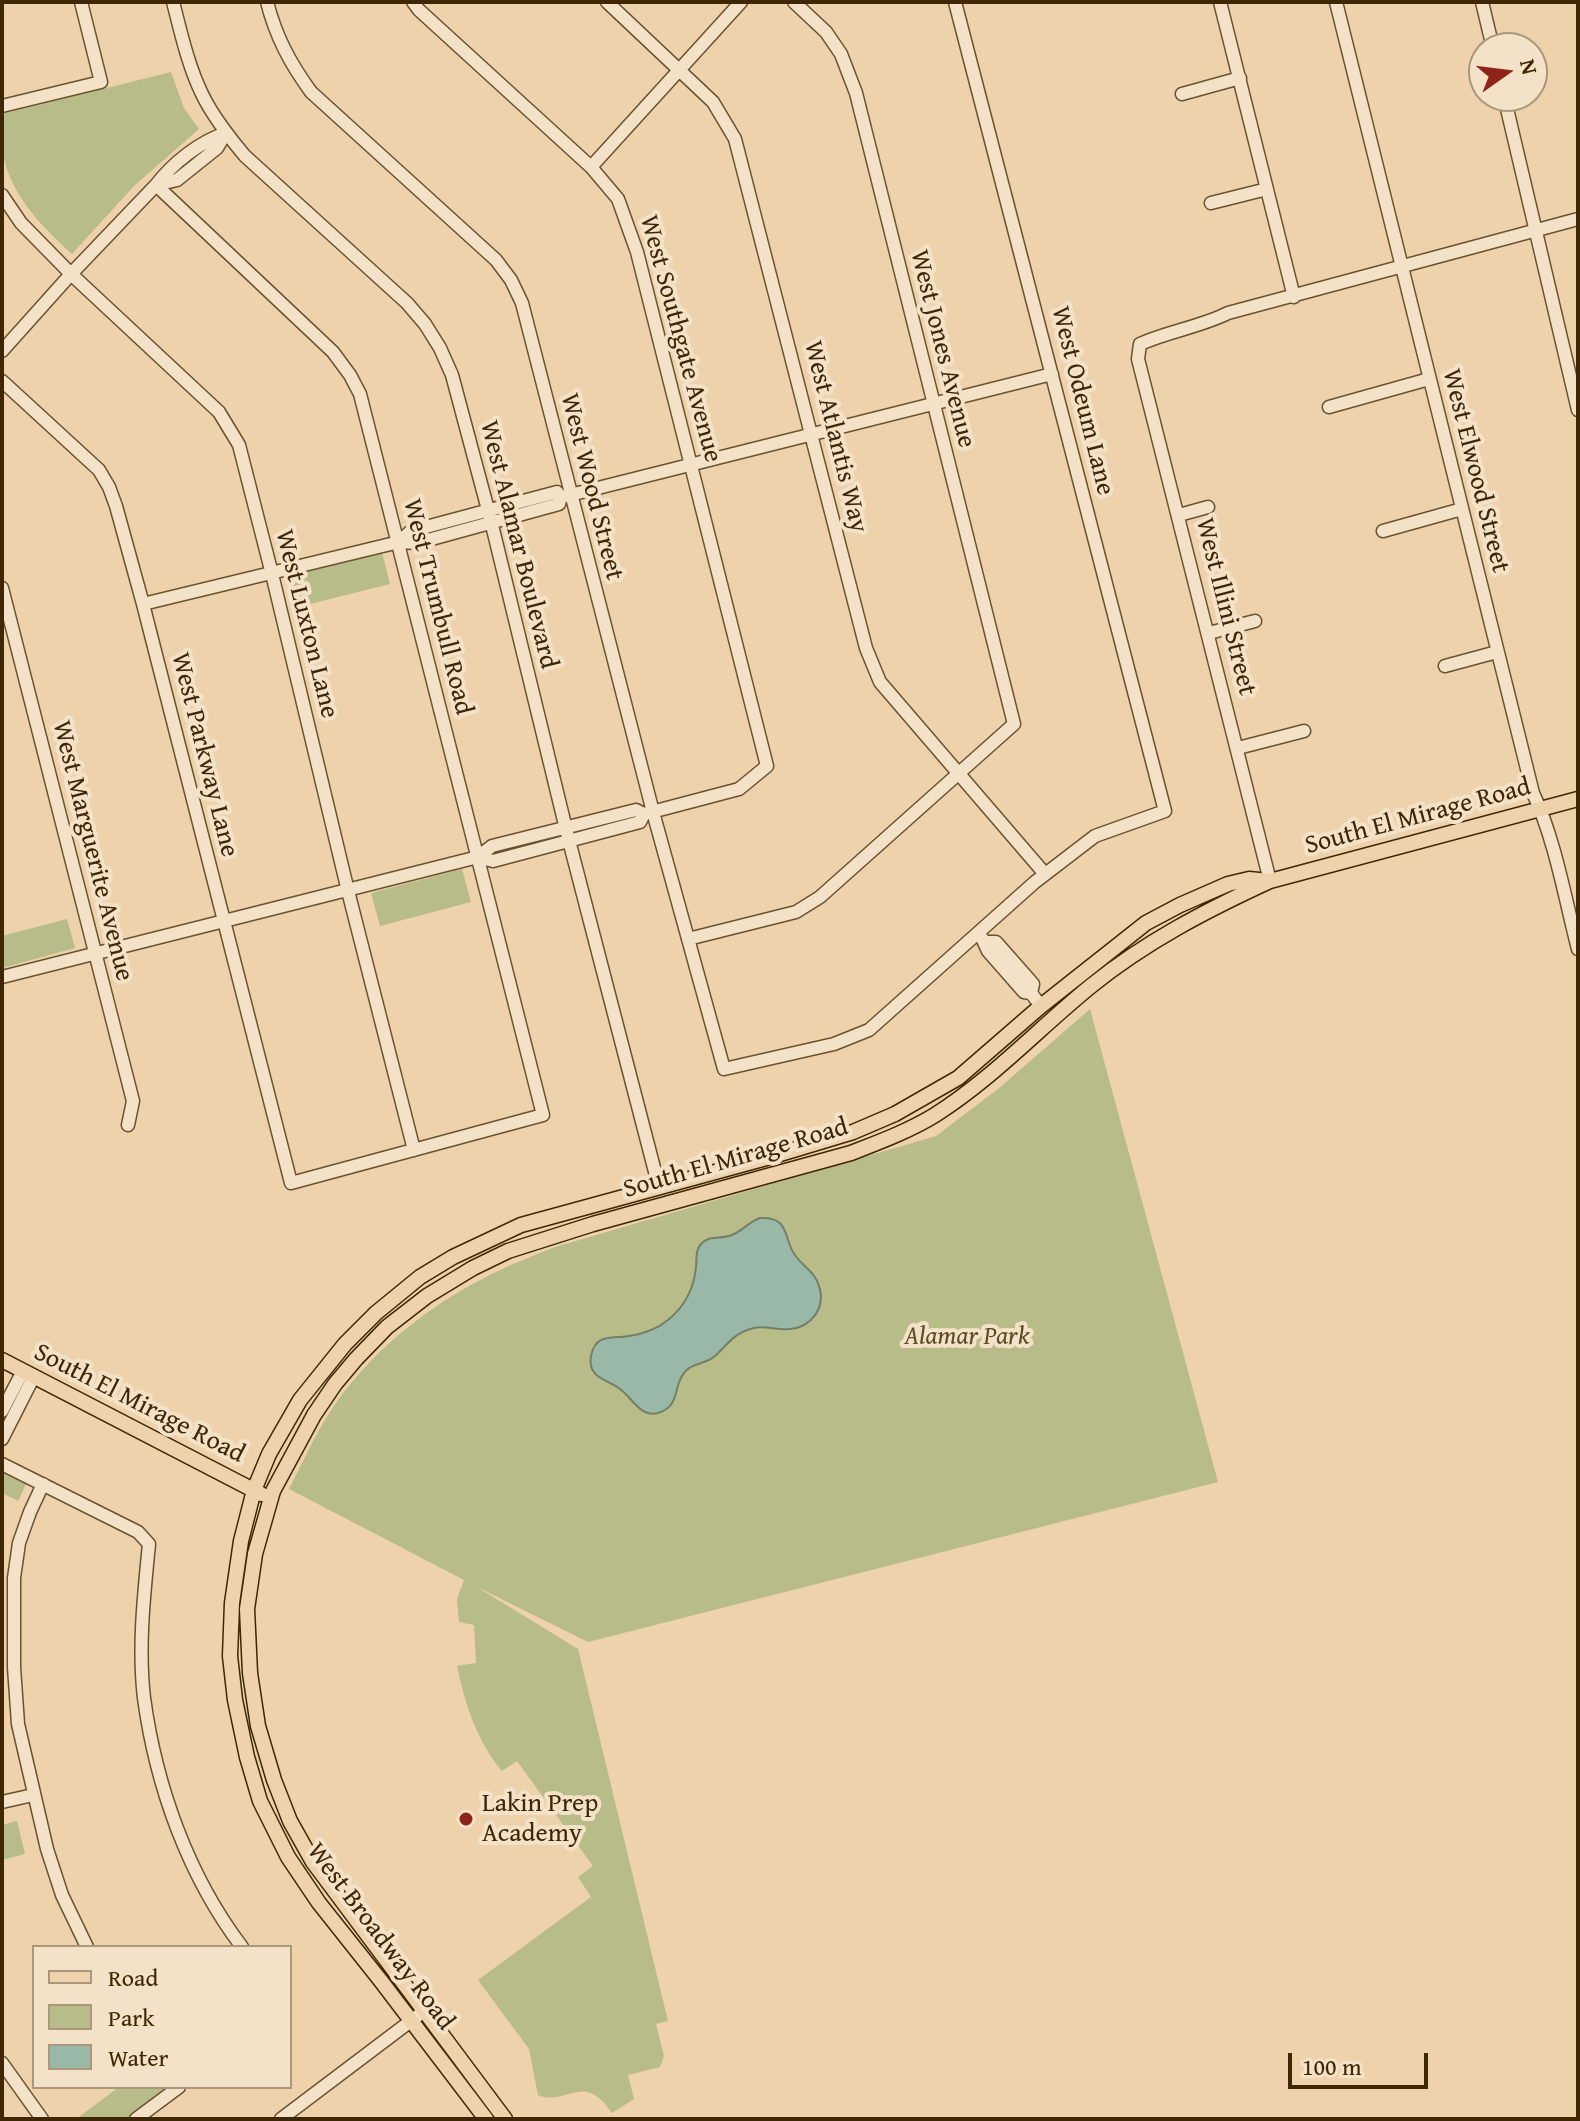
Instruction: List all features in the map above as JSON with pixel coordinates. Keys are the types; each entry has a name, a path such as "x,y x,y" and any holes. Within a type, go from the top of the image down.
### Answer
{"main road":[{"name":"South El Mirage Road","path":"2,1360 271,1499 314,1415 356,1359 387,1327 427,1296 473,1268 508,1251 593,1224 836,1158 892,1137 933,1116 969,1091 1091,986 1130,957 1183,923 1270,881 1578,799"},
{"name":"South El Mirage Road","path":"254,1490 269,1454 300,1400 345,1344 376,1313 420,1277 453,1257 521,1225 770,1157 853,1132 895,1114 958,1078 1041,1006 1146,923 1228,884 1249,879 1270,881"},
{"name":"West Broadway Road","path":"254,1490 241,1541 232,1603 230,1656 235,1700 260,1801 288,1857 319,1903 505,2119"},
{"name":"West Broadway Road","path":"271,1499 255,1554 247,1609 250,1673 258,1726 274,1780 290,1821 313,1862 486,2119"}],"street":[{"path":"2,106 101,82 81,2"},
{"name":"West Alamar Boulevard","path":"173,2 193,74 226,133 245,156 407,303 425,324 452,375 659,1187"},
{"name":"West Wood Street","path":"267,2 272,23 289,62 311,92 496,260 511,280 522,303 566,496 649,813 724,1069 834,1044 869,1030 981,938"},
{"name":"West Southgate Avenue","path":"413,2 591,167 618,199 637,252 767,766 739,789 649,813"},
{"name":"West Atlantis Way","path":"607,2 713,102 735,139 873,669 880,682 1045,874"},
{"path":"591,167 741,2"},
{"name":"West Jones Avenue","path":"794,2 826,32 841,54 856,93 1014,724 960,773"},
{"name":"West Odeum Lane","path":"955,2 1165,811 1095,836 1045,874"},
{"path":"1220,2 1294,297 1578,219"},
{"name":"West Elwood Street","path":"1336,2 1533,793 1541,809 1578,949"},
{"path":"1482,2 1489,32"},
{"path":"1182,94 1240,78"},
{"path":"1508,112 1578,410"},
{"path":"2,351 156,185 177,180 217,148 226,133"},
{"name":"West Trumbull Road","path":"156,185 333,352 350,375 366,414 543,1115 414,1150"},
{"path":"1211,203 1267,189"},
{"name":"West Luxton Lane","path":"2,195 21,223 71,274 219,412 239,445 414,1150"},
{"name":"West Illini Street","path":"1270,881 1138,359 1140,344 1155,337 1210,322 1228,313 1294,297"},
{"path":"143,604 399,542 417,543 489,516 559,504 566,496 1052,374"},
{"path":"1329,407 1429,379"},
{"name":"West Parkway Lane","path":"2,381 99,470 116,506 291,1183 414,1150"},
{"path":"1179,515 1208,507"},
{"path":"1383,531 1462,509"},
{"name":"West Marguerite Avenue","path":"2,588 133,1101 128,1125"},
{"path":"1209,633 1255,621"},
{"path":"1445,666 1497,652"},
{"path":"1238,748 1304,731"},
{"path":"688,939 796,912 820,897 960,773"},
{"path":"2,977 478,857 493,861 567,835 640,822 649,813"},
{"path":"981,938 1045,874"},
{"path":"981,938 996,942 1033,984 1031,993 1041,1006"},
{"path":"2,1411 28,1373"},
{"path":"2,1439 28,1373"},
{"path":"2,1464 138,1532 149,1544 142,1631 144,1697 156,1758 169,1807 191,1861 215,1907 241,1945"},
{"path":"43,1484 19,1543 14,1578 14,1667 18,1724 47,1849 62,1895 86,1945"},
{"path":"2,1802 33,1795"},
{"path":"281,2119 418,2015"},
{"path":"2,2063 42,2119"},
{"path":"136,2119 176,2089"}],"green space":[{"path":"171,72 184,108 199,129 134,186 72,254 37,219 17,192 5,162 2,114"},
{"path":"382,552 390,584 298,607 290,576"},
{"path":"462,869 471,902 380,926 371,893"},
{"path":"67,919 75,948 2,968 2,936"},
{"name":"Alamar Park","path":"1090,1009 1218,1482 588,1642 477,1587 578,1649 668,2021 656,2024 664,2056 660,2067 628,2075 634,2099 612,2113 602,2100 592,2094 538,2095 529,2049 478,1980 591,1897 578,1877 593,1866 517,1761 502,1771 479,1735 457,1666 476,1663 474,1625 459,1622 457,1599 464,1580 289,1489 311,1445 342,1395 380,1352 424,1315 473,1284 555,1247 936,1136 998,1089"},
{"path":"2,1472 26,1484 18,1501 2,1493"},
{"path":"17,1821 25,1854 2,1860 2,1825"},
{"path":"116,2089 166,2089 126,2119 76,2119"}],"water":[{"path":"760,1218 779,1222 794,1254 817,1280 821,1301 811,1320 790,1329 758,1327 742,1332 711,1359 688,1369 681,1378 672,1404 657,1413 644,1412 620,1389 595,1373 591,1356 601,1340 650,1331 679,1309 693,1282 697,1252 704,1241 733,1235"}],"place":[{"name":"Lakin Prep Academy","path":"466,1819"}]}
